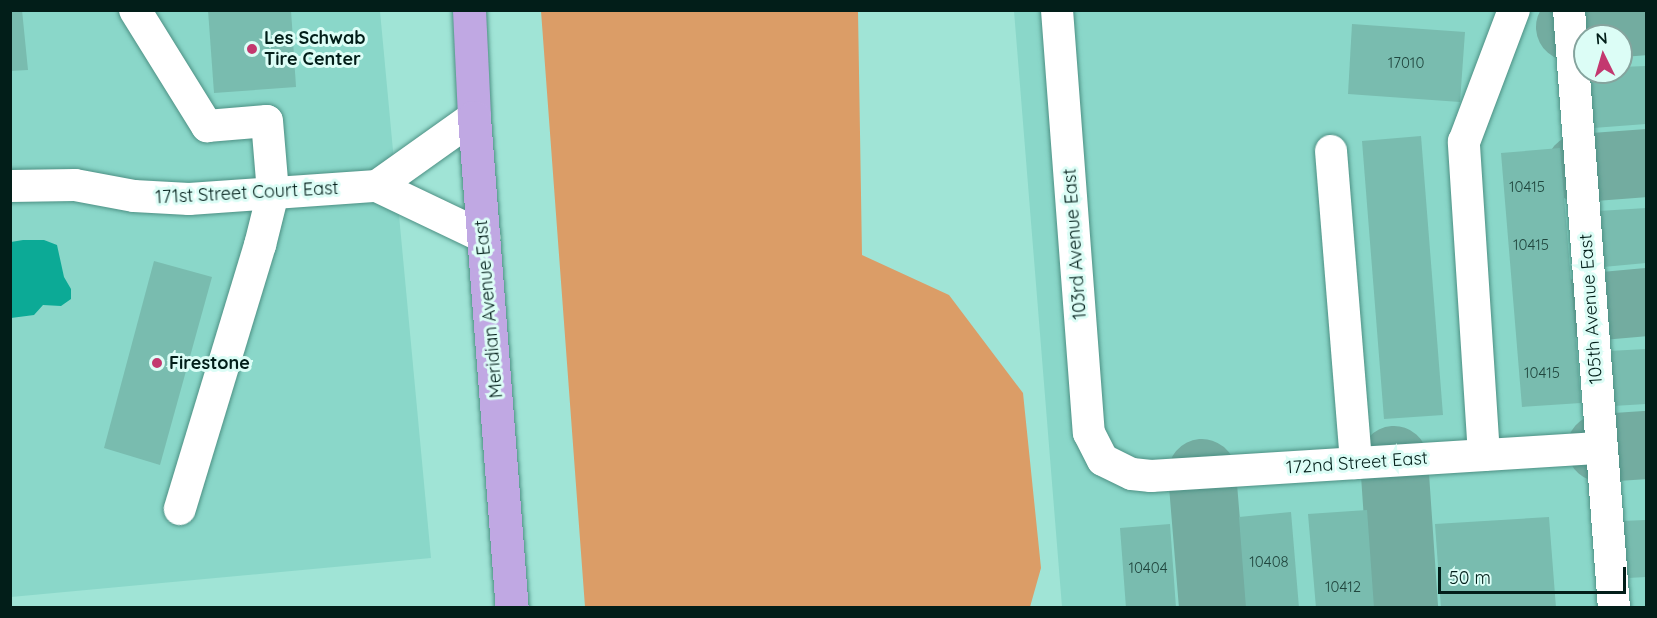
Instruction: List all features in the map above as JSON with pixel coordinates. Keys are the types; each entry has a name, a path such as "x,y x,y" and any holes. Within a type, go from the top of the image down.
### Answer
{"main road":[{"name":"Meridian Avenue East","path":"469,10 474,117 512,608"}],"street":[{"path":"135,10 207,126 267,121 273,193 260,246 180,509"},
{"name":"103rd Avenue East","path":"1057,10 1089,433 1103,460 1115,467"},
{"path":"1484,454 1464,142 1514,10"},
{"name":"105th Avenue East","path":"1569,10 1614,608"},
{"path":"377,186 474,117"},
{"path":"1331,151 1356,463"},
{"name":"171st Street Court East","path":"10,186 75,185 134,196 166,198 377,186 484,237"},
{"name":"172nd Street East","path":"1115,467 1132,474 1151,476 1601,448"}],"shaded area":[{"path":"11,11 380,11 431,558 11,597"},
{"path":"541,11 858,11 862,255 949,295 1023,393 1041,568 1030,607 585,607"},
{"path":"1014,11 1646,11 1646,607 1062,607"},
{"path":"44,240 57,245 64,277 71,289 71,299 61,306 43,305 34,315 11,318 11,242"}],"building":[{"path":"10,10 22,10 28,70 10,71"},
{"name":"Les Schwab Tire Center","path":"208,10 291,10 296,87 214,93"},
{"path":"1352,24 1465,32 1460,102 1348,94"},
{"path":"1646,66 1646,124 1593,128 1590,84 1633,84 1633,67"},
{"path":"1421,136 1443,415 1384,419 1362,141"},
{"path":"1560,148 1581,403 1522,407 1501,153"},
{"path":"1646,208 1646,263 1603,267 1599,211"},
{"name":"Firestone","path":"154,261 212,277 160,465 104,448"},
{"path":"1646,349 1646,404 1613,406 1609,351"},
{"path":"1367,510 1374,608 1316,608 1308,514"},
{"path":"1291,512 1299,608 1246,608 1239,517"},
{"path":"1549,517 1556,608 1441,608 1435,524"},
{"path":"1646,520 1646,577 1628,578 1622,521"},
{"path":"1170,524 1176,608 1126,608 1120,528"}],"taxiway":[{"path":"1570,27 1646,21"},
{"path":"1580,168 1646,163"},
{"path":"1591,307 1646,302"},
{"path":"1601,448 1646,445"},
{"path":"1394,460 1404,608"},
{"path":"1202,473 1213,608"}],"place":[{"name":"Les Schwab Tire Center","path":"252,49"},
{"name":"Firestone","path":"157,363"}]}
